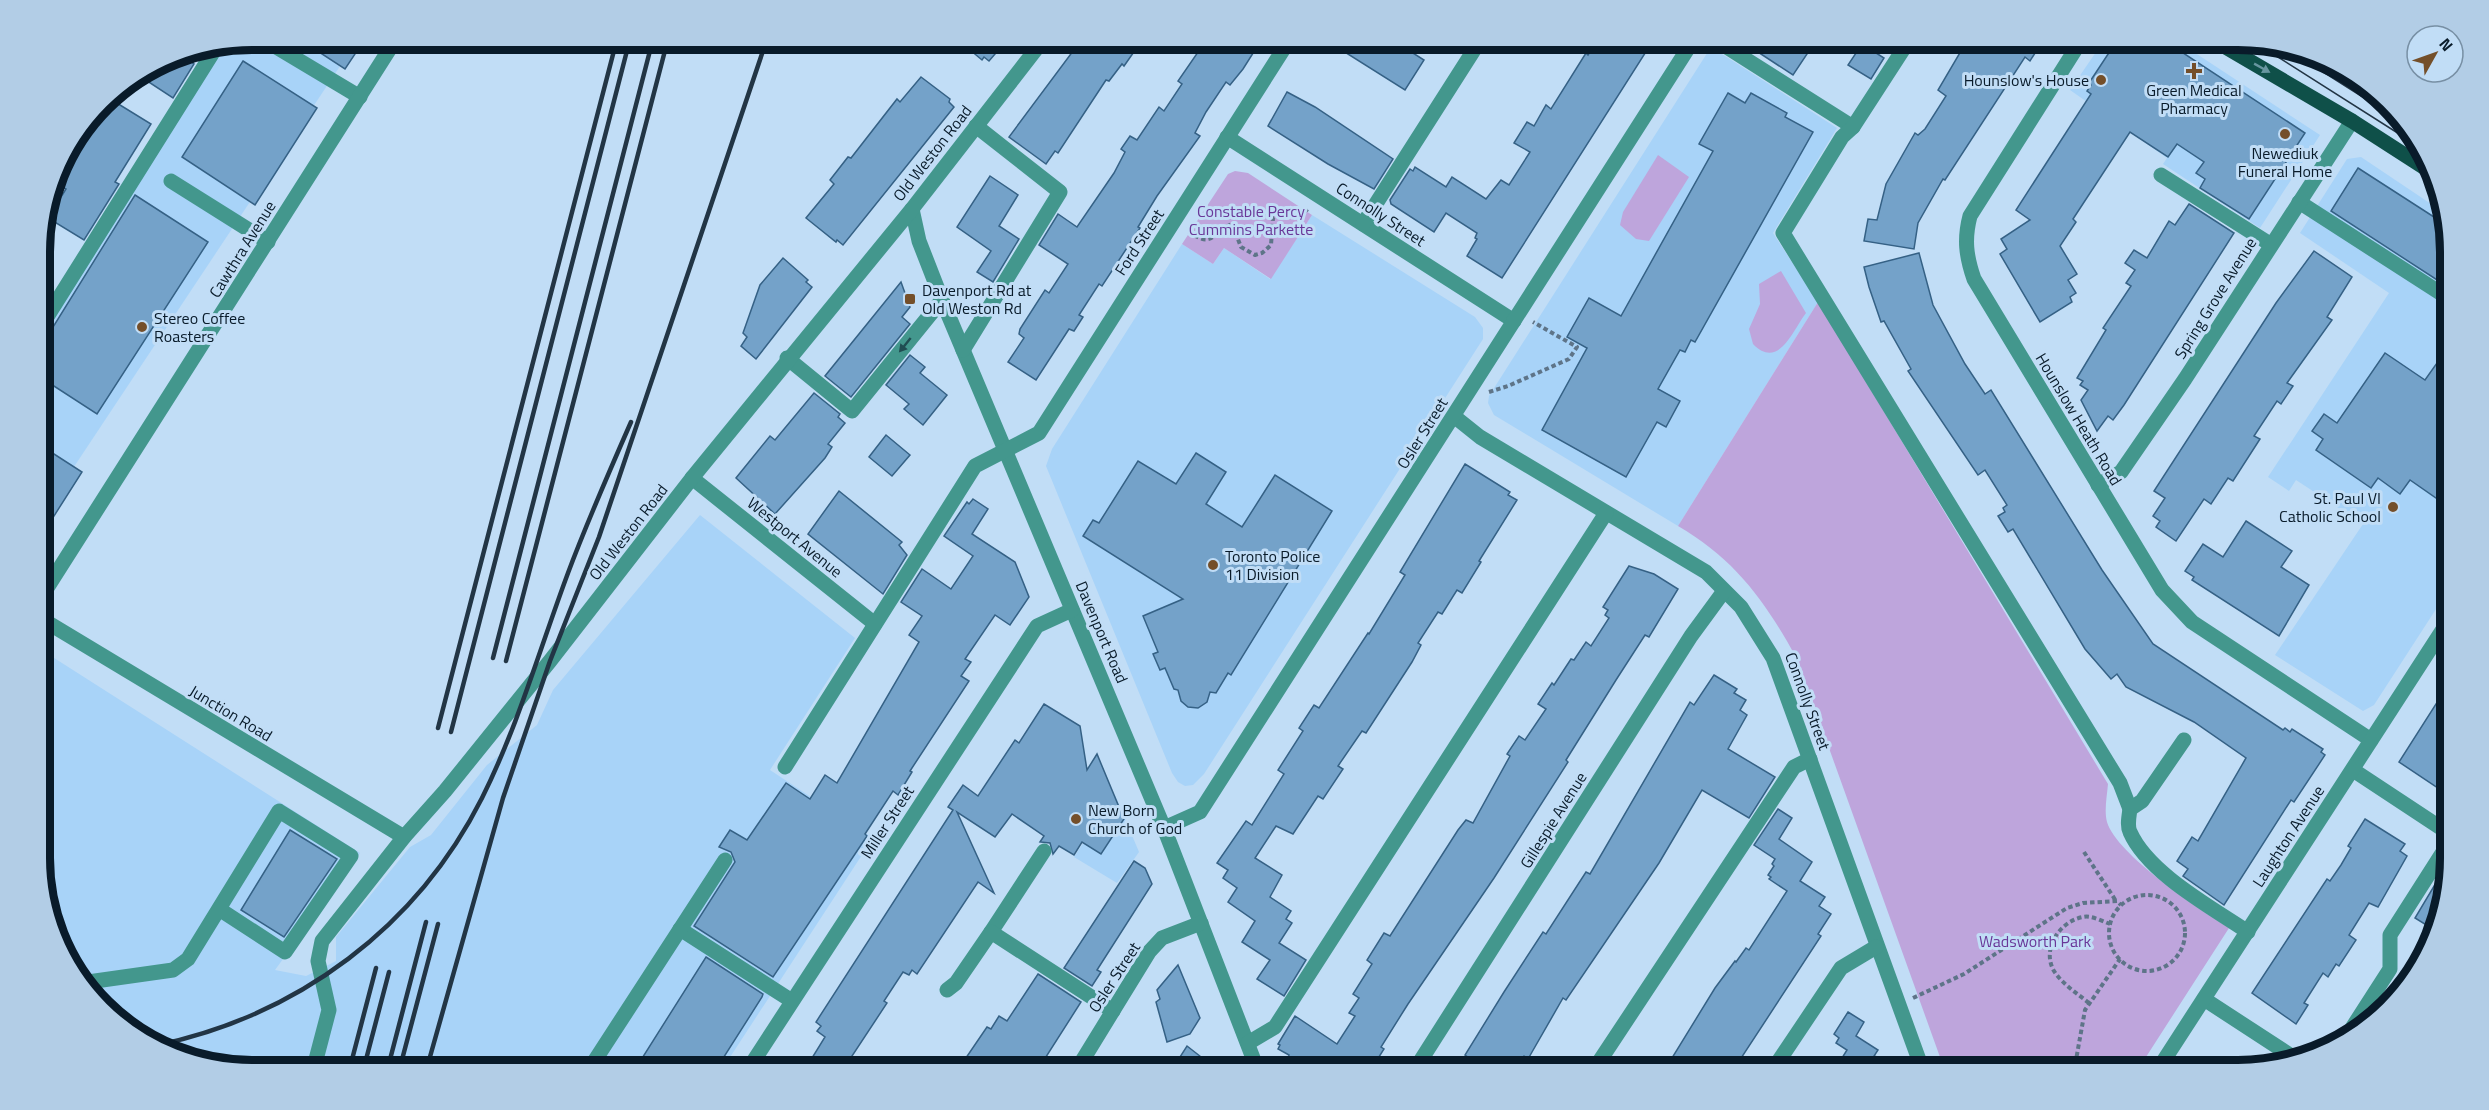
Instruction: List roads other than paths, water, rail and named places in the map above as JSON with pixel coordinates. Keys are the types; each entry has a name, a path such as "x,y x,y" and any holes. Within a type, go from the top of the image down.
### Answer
{"main road":[{"path":"2231,50 2352,121 2419,164"}],"street":[{"path":"281,50 360,97"},
{"name":"Cawthra Avenue","path":"50,582 389,50"},
{"name":"Old Weston Road","path":"316,1060 329,1010 318,961 322,941 404,837 445,791 550,661 787,358 912,209 1035,50"},
{"name":"Ford Street","path":"785,768 975,466 1005,448 1039,433 1283,50"},
{"path":"1363,224 1473,50"},
{"name":"Osler Street","path":"1164,828 1200,812 1455,417 1687,50"},
{"path":"1731,50 1853,127"},
{"path":"1903,50 1853,127 1842,137 1783,233 2120,783 2130,809 2129,830 2144,854 2180,886 2248,932"},
{"name":"Hounslow Heath Road","path":"2075,50 1976,205 1965,234 1966,253 1979,287 2162,590 2178,610 2192,622 2371,740"},
{"path":"50,312 213,53"},
{"name":"Spring Grove Avenue","path":"2098,485 2121,472 2186,379 2270,244 2352,121"},
{"path":"963,350 1060,192 976,126"},
{"name":"Connolly Street","path":"1227,137 1514,321"},
{"path":"2161,175 2270,244"},
{"path":"171,182 268,242"},
{"path":"2299,202 2440,293"},
{"name":"Davenport Road","path":"912,209 919,241 942,300 1164,828 1254,1060"},
{"path":"787,358 852,411 942,300"},
{"name":"Connolly Street","path":"1455,417 1480,437 1606,513 1642,531 1706,572 1741,607 1773,658 1919,1060"},
{"name":"Westport Avenue","path":"692,478 875,624"},
{"path":"1248,1042 1275,1027 1606,513"},
{"name":"Gillespie Avenue","path":"1421,1060 1691,636 1724,591"},
{"name":"Miller Street","path":"754,1060 1037,626 1072,610"},
{"name":"Junction Road","path":"50,624 404,837"},
{"name":"Laughton Avenue","path":"2164,1060 2440,634"},
{"path":"2130,809 2142,801 2184,740"},
{"path":"1600,1060 1794,767 1810,759"},
{"path":"2353,770 2440,827"},
{"path":"91,982 173,970 188,959 279,810 351,856 285,952 219,909"},
{"path":"947,990 956,983 1044,851"},
{"path":"2356,1021 2390,969 2390,935 2440,857"},
{"path":"595,1060 724,860"},
{"name":"Osler Street","path":"1083,1060 1149,952 1162,938 1200,923"},
{"path":"681,929 792,1001"},
{"path":"991,932 1113,1011"},
{"path":"1779,1060 1841,968 1876,947"},
{"path":"2204,999 2288,1054"}],"tram line":[{"path":"2270,52 2402,136"},
{"path":"2308,62 2376,105"}],"railway":[{"path":"438,728 614,50"},
{"path":"451,732 627,50"},
{"path":"493,658 650,50"},
{"path":"506,661 665,50"},
{"path":"429,1060 503,798 550,661 599,537 763,50"},
{"path":"169,1042 210,1031 259,1012 305,988 348,959 388,925 424,887 455,844 495,771 518,715 575,554 631,422"},
{"path":"390,1060 426,922"},
{"path":"402,1060 438,924"},
{"path":"352,1060 376,968"},
{"path":"366,1060 389,972"}],"place":[{"name":"Green Medical Pharmacy","path":"2194,71"},
{"name":"Hounslow's House","path":"2101,80"},
{"name":"Newediuk Funeral Home","path":"2285,134"},
{"name":"Davenport Rd at Old Weston Rd","path":"910,299"},
{"name":"Stereo Coffee Roasters","path":"142,327"},
{"name":"St. Paul VI Catholic School","path":"2393,507"},
{"name":"Toronto Police 11 Division","path":"1213,565"},
{"name":"New Born Church of God","path":"1076,819"}],"park label":[{"name":"Constable Percy Cummins Parkette","path":"1251,220"},
{"name":"Wadsworth Park","path":"2035,941"}]}
